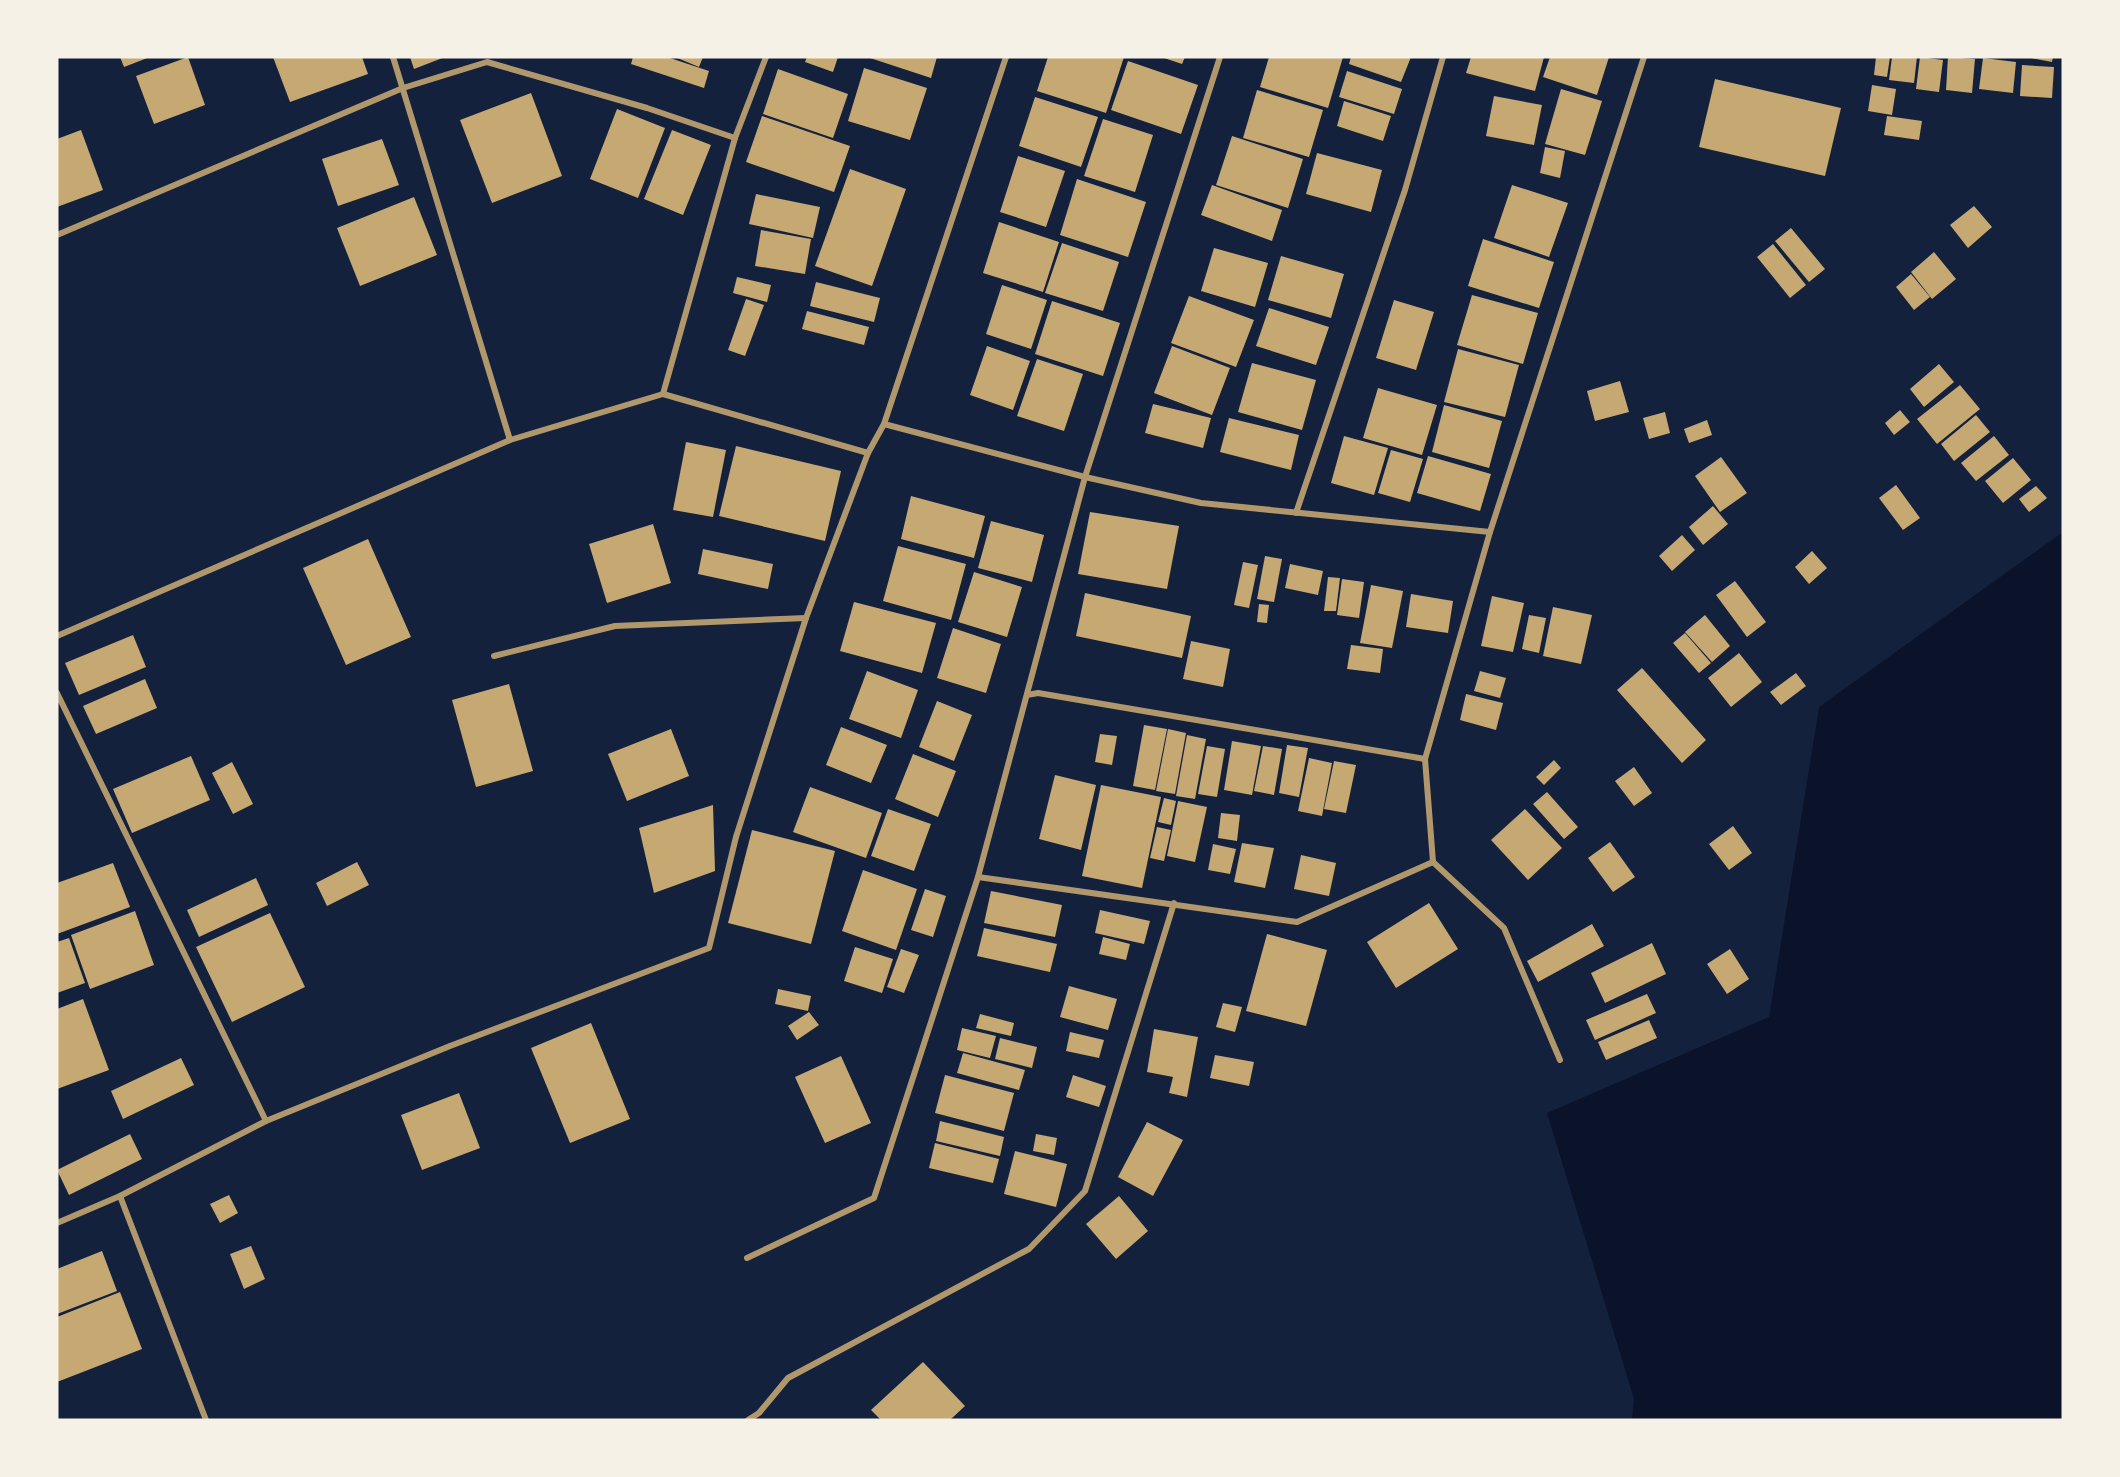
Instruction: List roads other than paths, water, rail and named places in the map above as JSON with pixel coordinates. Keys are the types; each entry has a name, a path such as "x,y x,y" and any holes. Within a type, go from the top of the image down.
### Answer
{"street":[{"path":"393,57 510,440"},
{"path":"663,394 735,138 766,57"},
{"path":"57,1223 120,1196 266,1121 450,1046 709,948 736,837 806,618 868,453 884,424 1006,57"},
{"path":"747,1258 874,1198 978,877 1085,477 1220,57"},
{"path":"1296,513 1405,190 1443,57"},
{"path":"1560,1060 1504,928 1432,862 1425,759 1490,532 1644,57"},
{"path":"57,235 403,88 487,62 647,108 735,138"},
{"path":"57,636 510,440 663,394 868,453"},
{"path":"884,424 1085,477 1201,503 1490,532"},
{"path":"494,656 615,626 806,618"},
{"path":"57,693 266,1121"},
{"path":"1027,695 1038,693 1425,759"},
{"path":"978,877 1297,922 1432,862"},
{"path":"748,1420 759,1413 788,1378 1029,1249 1085,1191 1174,903"},
{"path":"120,1196 206,1420"}],"water":[{"path":"2063,532 2063,1420 1632,1420 1634,1399 1547,1113 1769,1017 1819,707"}]}
